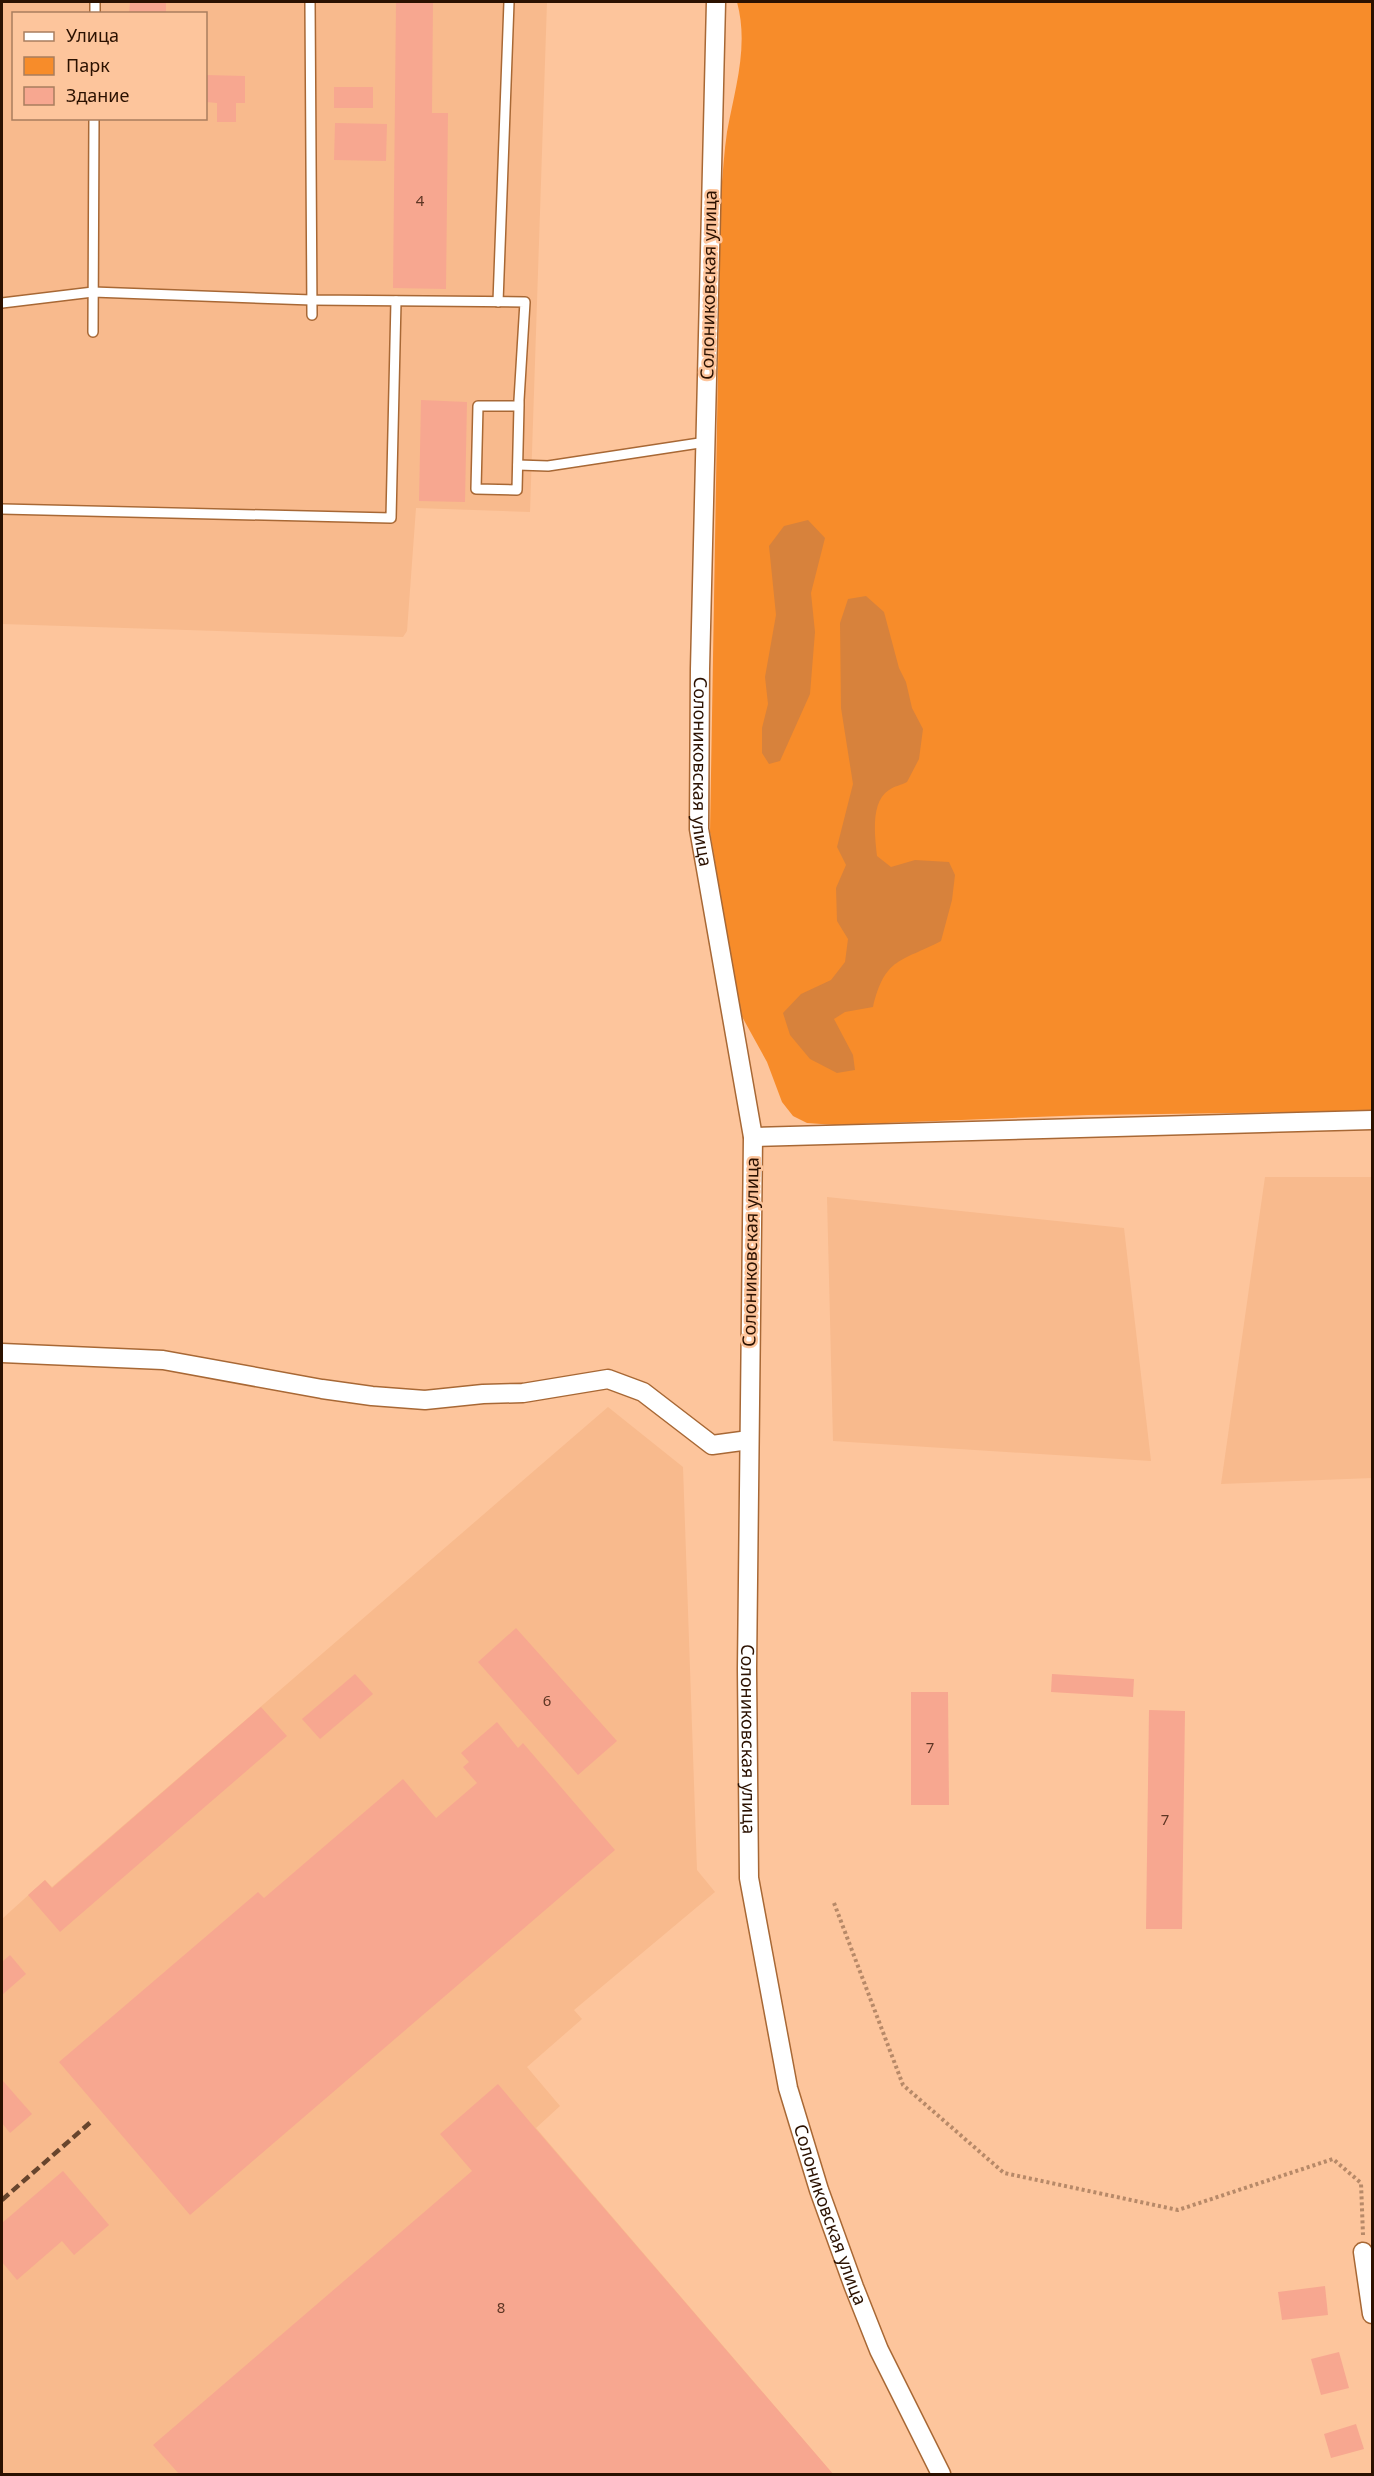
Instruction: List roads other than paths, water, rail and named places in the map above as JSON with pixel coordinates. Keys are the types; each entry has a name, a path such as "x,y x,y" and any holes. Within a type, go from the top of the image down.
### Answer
{"street":[{"name":"Солониковская улица","path":"716,2 699,829 753,1137 747,1680 749,1878 788,2088 823,2201 879,2349 941,2475"},
{"path":"753,1137 1372,1120"},
{"path":"2,1353 163,1360 322,1389 425,1400 483,1394 523,1393 608,1379 643,1392 712,1445 749,1440"},
{"path":"1363,2252 1372,2314"}],"lane":[{"path":"310,2 312,315"},
{"path":"498,302 509,2"},
{"path":"93,332 94,120"},
{"path":"2,303 93,292 312,300 525,302 517,490 476,489 478,406 519,406"},
{"path":"2,510 391,518 396,301"},
{"path":"518,465 548,466 706,442"}],"railway":[{"path":"2,2200 93,2120"}]}
